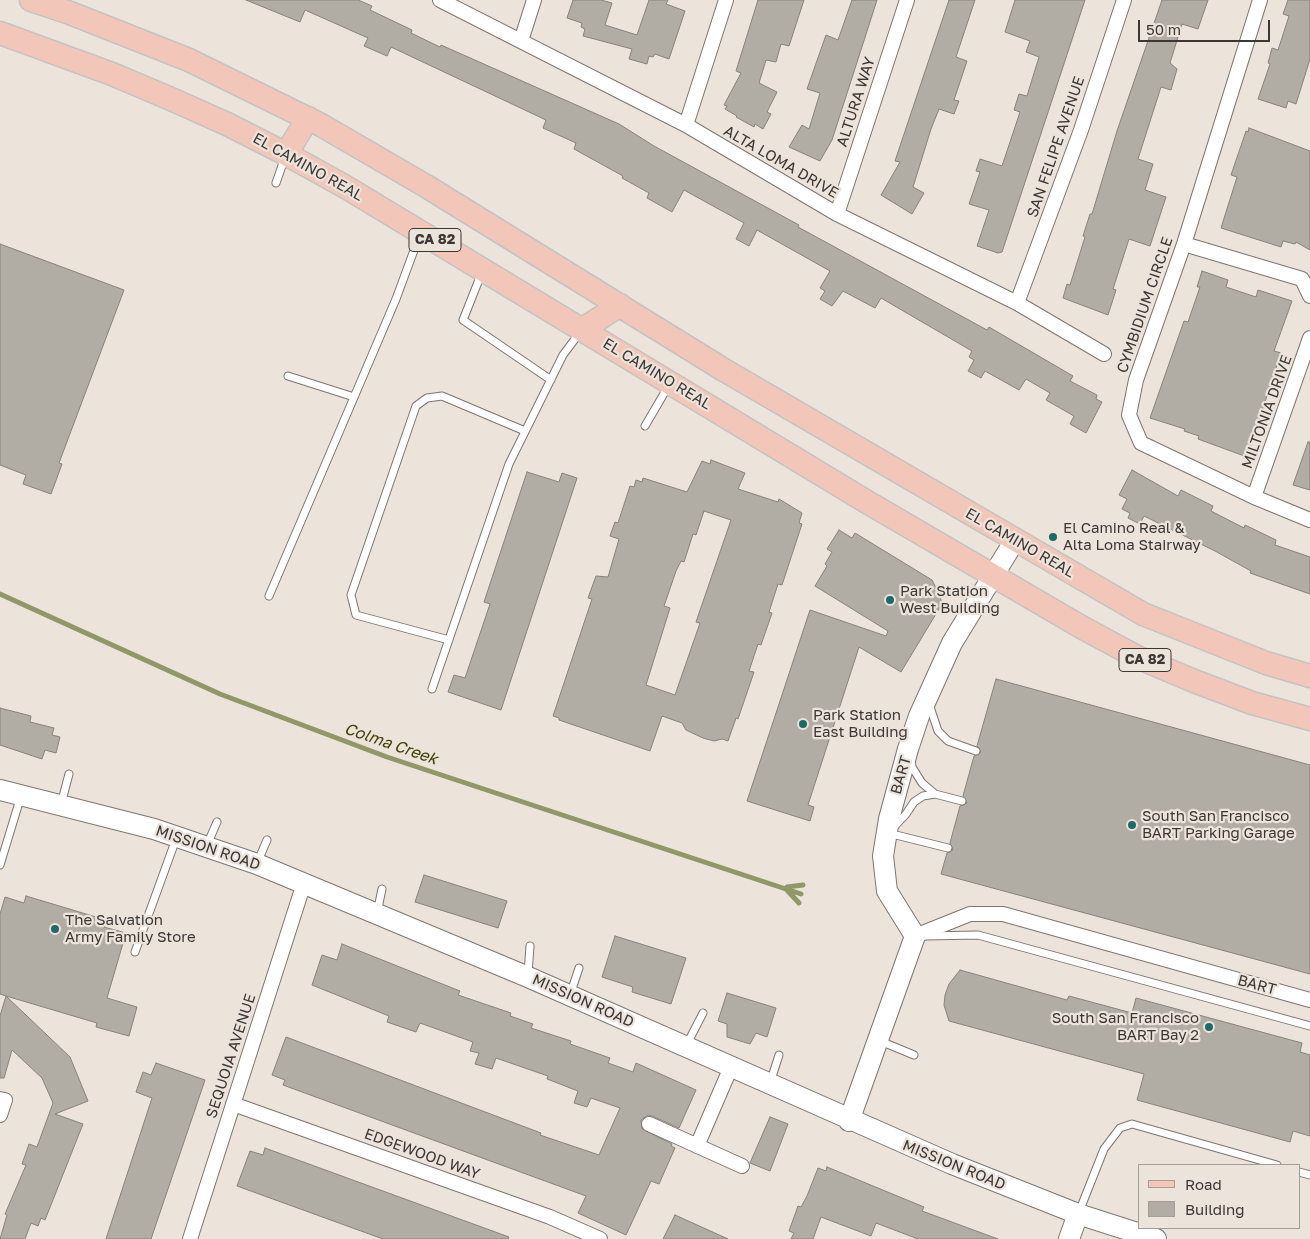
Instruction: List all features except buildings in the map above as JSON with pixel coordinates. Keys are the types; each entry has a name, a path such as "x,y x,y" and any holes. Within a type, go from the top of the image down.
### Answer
{"main road":[{"name":"EL CAMINO REAL","path":"31,0 70,13 189,60 308,118 418,181 724,370 1143,614 1266,663 1310,676"},
{"name":"EL CAMINO REAL","path":"0,33 104,71 171,99 227,124 286,154 421,232 992,576 1083,628 1145,660 1252,703 1310,720"},
{"path":"286,154 308,118"},
{"path":"583,329 620,305"},
{"name":"BART","path":"915,936 887,891 883,856 888,819 908,749 927,697 952,643 1014,540"},
{"name":"MISSION ROAD","path":"0,790 61,804 177,836 257,864 528,977 849,1121 1078,1214 1156,1239"},
{"path":"849,1121 915,936"},
{"path":"1069,1239 1078,1214"}],"street":[{"name":"ALTA LOMA DRIVE","path":"440,0 686,126 837,214 1017,304 1104,354"},
{"path":"521,41 534,0"},
{"path":"686,126 726,0"},
{"name":"ALTURA WAY","path":"837,214 907,0"},
{"name":"SAN FELIPE AVENUE","path":"1017,304 1081,130 1124,0"},
{"name":"CYMBIDIUM CIRCLE","path":"1260,0 1184,244 1136,380 1129,415 1141,443 1254,497 1310,520"},
{"path":"1184,244 1302,278 1310,296"},
{"name":"MILTONIA DRIVE","path":"1254,497 1310,338"},
{"name":"SEQUOIA AVENUE","path":"190,1239 304,883"},
{"name":"BART","path":"915,936 970,914 1003,914 1310,1000"},
{"path":"697,1146 731,1067"},
{"path":"0,1099 5,1100 0,1115"},
{"name":"EDGEWOOD WAY","path":"233,1104 550,1217 600,1239"},
{"path":"649,1124 742,1166"}],"lane":[{"path":"276,183 286,154"},
{"path":"269,596 396,299 421,232"},
{"path":"483,269 463,320 551,380"},
{"path":"432,689 509,464 563,355 583,329"},
{"path":"288,376 354,397"},
{"path":"645,426 670,383"},
{"path":"449,640 356,616 351,595 416,406 427,398 442,396 525,431"},
{"path":"927,697 938,731 948,741 976,751"},
{"path":"908,749 912,768 922,783 935,794"},
{"path":"61,804 69,774"},
{"path":"887,833 906,814 914,802 923,796 935,794 962,801"},
{"path":"0,865 22,795"},
{"path":"206,846 217,822"},
{"path":"887,833 948,848"},
{"path":"136,952 177,836"},
{"path":"257,864 267,840"},
{"path":"377,913 382,889"},
{"path":"915,936 978,936 1310,1026"},
{"path":"528,977 530,946"},
{"path":"570,996 579,968"},
{"path":"686,1047 703,1014"},
{"path":"879,1041 914,1055"},
{"path":"769,1085 779,1055"},
{"path":"1078,1214 1104,1148 1120,1128 1132,1124 1273,1164"}],"waterway":[{"name":"Colma Creek","path":"0,594 220,694 387,757 801,894"},
{"name":"Colma Creek","path":"787,887 803,885"},
{"name":"Colma Creek","path":"786,889 799,903"}],"place":[{"name":"El Camino Real & Alta Loma Stairway","path":"1053,537"},
{"name":"Park Station West Building","path":"890,600"},
{"name":"Park Station East Building","path":"803,724"},
{"name":"South San Francisco BART Parking Garage","path":"1132,825"},
{"name":"The Salvation Army Family Store","path":"55,929"},
{"name":"South San Francisco BART Bay 2","path":"1209,1027"}]}
